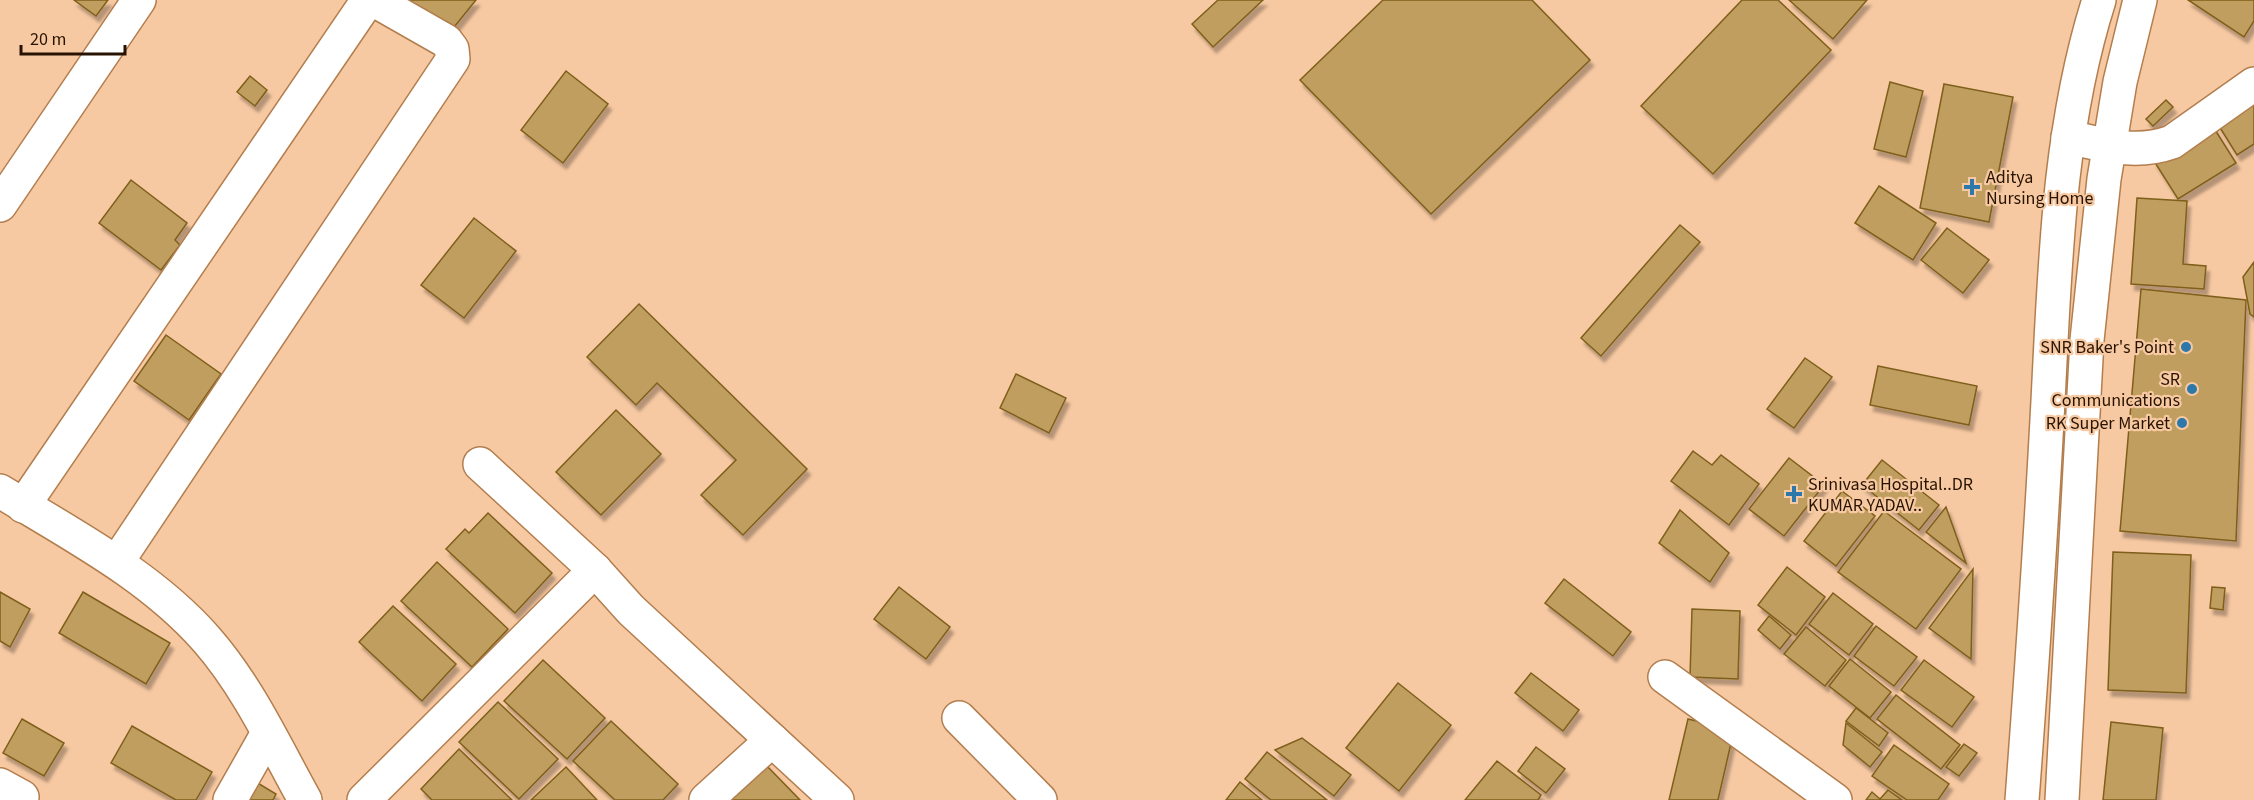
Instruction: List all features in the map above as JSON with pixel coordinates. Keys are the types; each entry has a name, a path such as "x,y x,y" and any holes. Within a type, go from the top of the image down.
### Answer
{"street":[{"path":"0,205 140,0"},
{"path":"305,800 233,674 207,640 179,613 117,562 12,499 368,0"},
{"path":"117,562 453,59 452,49 446,41 374,0"},
{"path":"2022,800 2038,589 2057,236 2068,137 2080,75 2099,0"},
{"path":"2062,800 2087,340 2110,146 2120,82 2140,0"},
{"path":"2068,137 2137,151 2172,142 2254,84"},
{"path":"480,464 595,570 631,610 837,800"},
{"path":"364,800 595,570"},
{"path":"1665,677 1835,800"},
{"path":"959,718 1040,800"},
{"path":"231,800 268,732"},
{"path":"706,800 772,740"}],"building":[{"path":"74,0 108,0 96,16"},
{"path":"400,0 476,0 446,37"},
{"path":"1218,0 1263,0 1213,47 1192,24"},
{"path":"1383,0 1532,0 1590,60 1431,214 1300,80"},
{"path":"1742,0 1778,0 1831,50 1713,174 1641,106"},
{"path":"1789,0 1867,0 1833,39"},
{"path":"2188,0 2254,0 2254,21 2244,37"},
{"path":"566,71 608,104 563,163 521,130"},
{"path":"250,76 267,90 255,106 237,92"},
{"path":"1890,82 1923,91 1906,157 1874,149"},
{"path":"1944,84 2013,97 1989,222 1920,208"},
{"path":"2254,94 2254,144 2237,155 2214,118"},
{"path":"2166,100 2173,107 2153,126 2146,119"},
{"path":"2212,125 2236,163 2178,199 2154,161"},
{"path":"131,180 187,223 175,240 180,245 161,270 99,223"},
{"path":"1879,186 1936,223 1913,260 1855,223"},
{"path":"2137,198 2187,201 2183,264 2206,266 2204,289 2131,284"},
{"path":"474,218 516,251 464,318 421,285"},
{"path":"1680,225 1700,242 1601,356 1581,338"},
{"path":"1947,228 1989,260 1963,293 1921,260"},
{"path":"2254,262 2254,317 2250,314 2243,277"},
{"path":"2141,289 2246,300 2236,541 2120,531"},
{"path":"639,304 807,469 743,535 701,495 736,460 657,383 636,405 587,357"},
{"path":"166,335 221,374 189,420 134,381"},
{"path":"1805,358 1832,377 1794,428 1767,409"},
{"path":"1878,366 1977,386 1969,425 1870,405"},
{"path":"1016,374 1066,398 1049,433 1000,408"},
{"path":"616,410 661,454 601,515 556,472"},
{"path":"1693,451 1712,465 1721,455 1759,484 1729,525 1671,481"},
{"path":"1789,458 1824,485 1784,536 1749,509"},
{"path":"1882,460 1939,505 1919,530 1862,485"},
{"path":"1842,491 1875,516 1836,566 1804,541"},
{"path":"1946,507 1966,563 1926,532"},
{"path":"1680,510 1729,553 1710,582 1659,543"},
{"path":"1884,511 1961,569 1916,629 1838,572"},
{"path":"488,513 552,573 515,613 446,549 465,529 469,533"},
{"path":"2113,552 2191,555 2186,693 2108,690"},
{"path":"437,562 508,629 472,667 401,601"},
{"path":"1787,567 1825,597 1796,635 1758,605"},
{"path":"1973,569 1971,659 1929,628"},
{"path":"1564,579 1631,632 1613,656 1545,603"},
{"path":"899,587 950,627 926,659 874,619"},
{"path":"2212,587 2225,588 2223,610 2210,608"},
{"path":"0,592 30,609 10,647 0,641"},
{"path":"83,592 170,643 146,684 59,633"},
{"path":"1833,593 1873,624 1849,655 1809,624"},
{"path":"393,606 456,664 422,701 359,642"},
{"path":"1692,609 1740,611 1738,679 1690,677"},
{"path":"1769,616 1791,635 1780,649 1758,630"},
{"path":"1876,626 1917,657 1894,686 1854,656"},
{"path":"1806,627 1846,660 1825,686 1784,654"},
{"path":"1850,659 1891,692 1870,718 1829,686"},
{"path":"543,660 605,718 567,759 504,701"},
{"path":"1924,660 1974,697 1952,727 1901,690"},
{"path":"1531,673 1579,710 1563,731 1515,693"},
{"path":"1398,683 1451,725 1399,791 1346,748"},
{"path":"1896,695 1960,745 1941,769 1877,719"},
{"path":"498,702 558,759 519,799 459,742"},
{"path":"1856,708 1888,733 1879,746 1846,721"},
{"path":"22,719 64,743 44,776 3,753"},
{"path":"1688,719 1734,730 1718,800 1669,800"},
{"path":"611,721 678,784 663,800 615,800 573,761"},
{"path":"2111,722 2163,728 2156,800 2103,800"},
{"path":"1846,723 1882,752 1870,767 1843,745"},
{"path":"132,726 212,772 196,800 176,800 111,763"},
{"path":"1302,738 1351,775 1334,796 1275,750"},
{"path":"1964,744 1977,753 1959,776 1946,767"},
{"path":"1894,745 1949,784 1938,800 1907,800 1872,776"},
{"path":"1536,747 1565,769 1546,793 1518,771"},
{"path":"459,749 512,800 432,800 421,789"},
{"path":"1267,752 1327,800 1271,800 1245,779"},
{"path":"1497,761 1541,795 1538,800 1465,800"},
{"path":"766,765 800,800 730,800"},
{"path":"566,767 597,800 531,800"},
{"path":"251,779 276,794 273,800 238,800"},
{"path":"1240,782 1262,800 1226,800"},
{"path":"1888,790 1902,800 1866,800 1872,792 1880,799"}],"place":[{"name":"Aditya Nursing Home","path":"1972,187"},
{"name":"SNR Baker's Point","path":"2186,347"},
{"name":"SR Communications","path":"2192,389"},
{"name":"RK Super Market","path":"2182,423"},
{"name":"Srinivasa Hospital..DR KUMAR YADAV..","path":"1794,494"}]}
